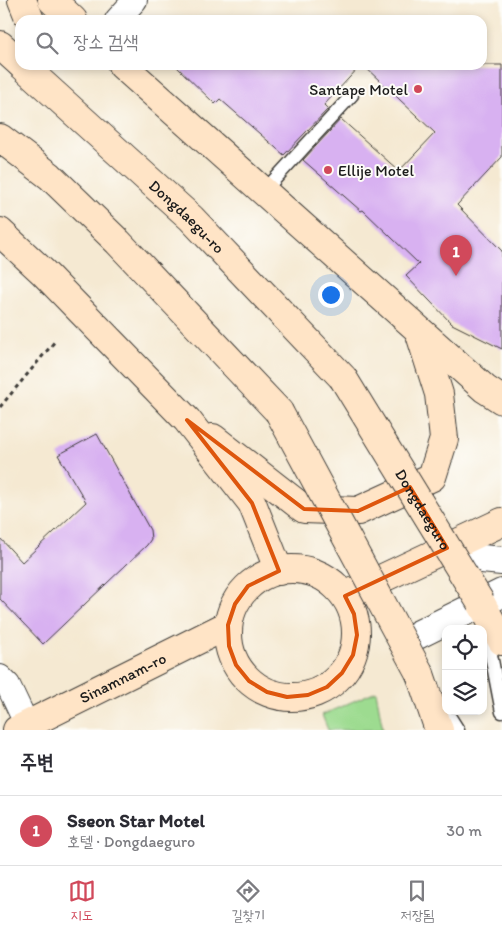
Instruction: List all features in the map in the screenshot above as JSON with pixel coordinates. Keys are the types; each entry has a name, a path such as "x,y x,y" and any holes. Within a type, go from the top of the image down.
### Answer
{"main road":[{"path":"22,0 28,15"},
{"path":"52,0 68,15"},
{"name":"Dongdaegu-ro","path":"0,45 15,59"},
{"name":"Dongdaegu-ro","path":"28,70 191,218 343,378"},
{"path":"50,70 62,101"},
{"path":"128,70 418,330 485,389 502,400"},
{"path":"0,138 50,176 118,242 279,412 420,674 439,730"},
{"path":"0,159 50,176"},
{"path":"0,232 43,272 187,420 252,503 278,570"},
{"path":"187,420 246,462 304,509 358,511 432,477 444,439 439,394 418,330"},
{"name":"Dongdaeguro","path":"343,378 452,556 491,598 502,640"},
{"path":"345,596 502,522"},
{"path":"278,570 310,571 330,580 345,596 354,614 357,635 353,655 342,673 327,687 308,695 280,696 267,692 249,681 236,665 229,646 228,625 234,604 248,586 267,574 278,570"},
{"name":"Sinamnam-ro","path":"22,728 228,625"}],"street":[{"path":"121,15 134,0"},
{"path":"452,556 502,561"},
{"path":"403,642 491,598"},
{"path":"0,677 8,685 22,728"}],"lane":[{"path":"264,191 352,95"},
{"path":"491,598 502,712"},
{"path":"403,642 442,705"},
{"path":"449,715 458,730"}],"path":[{"path":"0,407 56,340"}],"highlighted area":[{"path":"187,420 304,509 358,511 410,487 447,548 345,596 354,614 357,635 353,655 342,673 327,687 308,695 287,697 267,692 249,681 236,665 229,646 228,625 235,604 248,586 279,571 252,503"}],"green space":[{"path":"376,691 383,730 328,730 322,715"}],"building":[{"path":"487,65 502,65 502,157 457,205 502,251 502,349 452,324 406,276 419,264 363,210 361,211 303,160 341,119 399,171 435,133 368,70 487,70"},
{"path":"180,70 356,70 324,105 328,109 284,155 220,99 215,104"},
{"path":"97,434 150,530 151,539 147,545 43,644 0,599 0,538 22,562 86,502 58,455"}],"place":[{"name":"Santape Motel","path":"418,89"},
{"name":"Ellije Motel","path":"328,170"},
{"name":"Sseon Star Motel","path":"456,276"}]}
